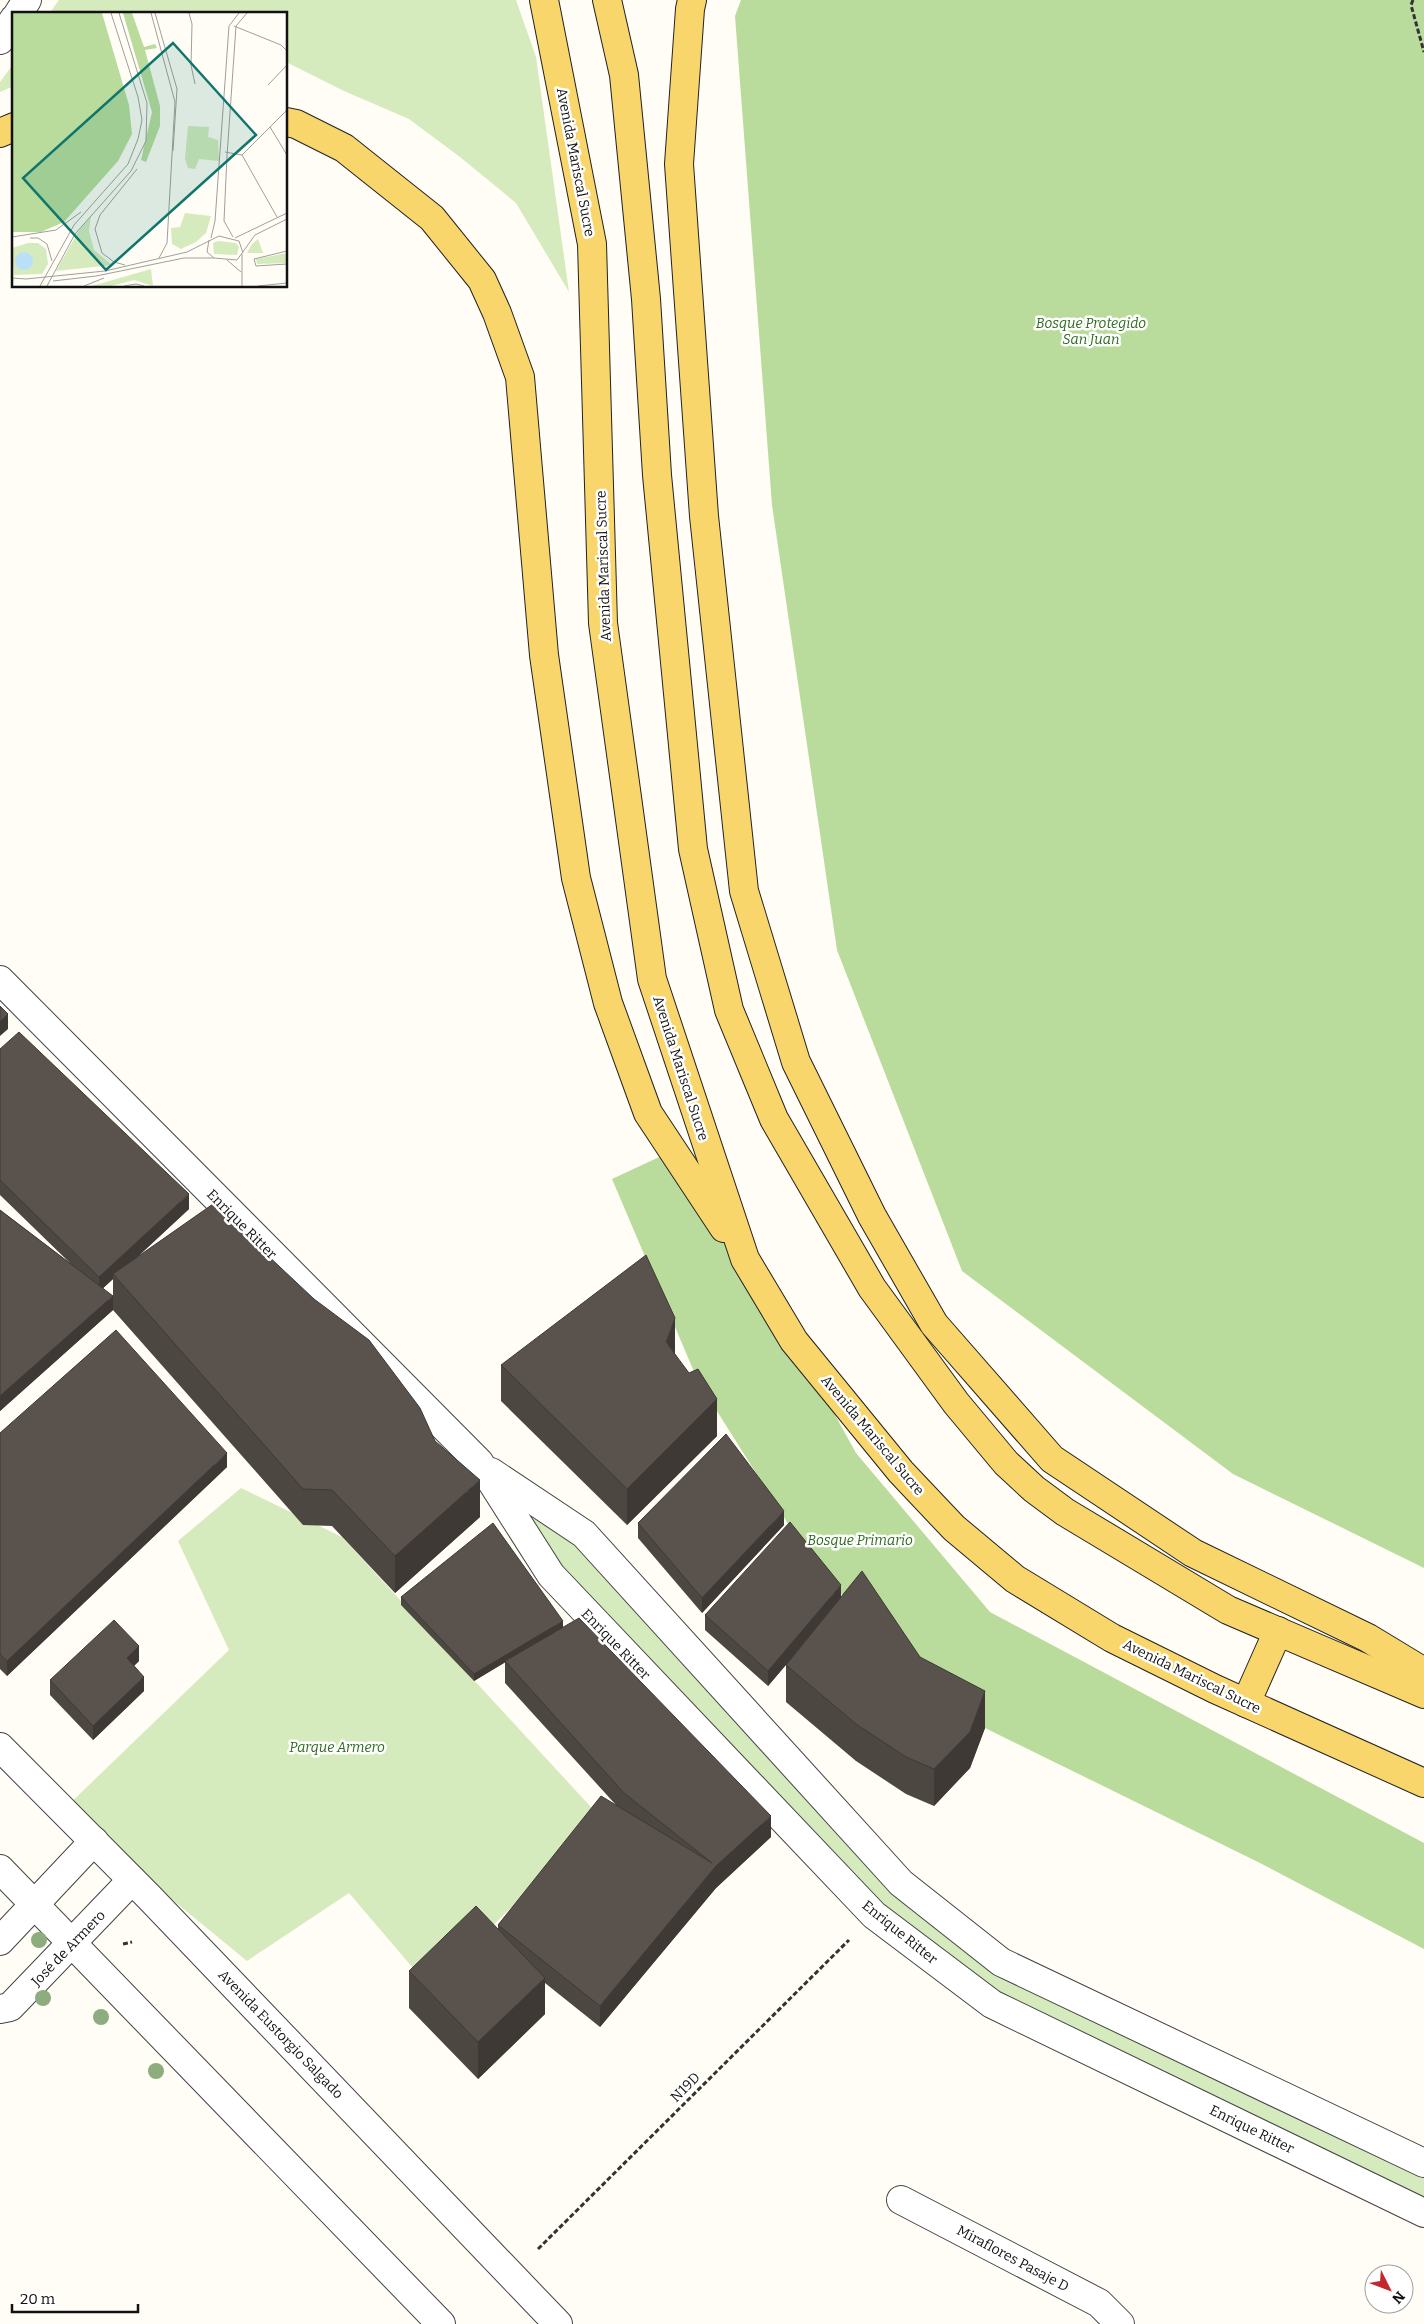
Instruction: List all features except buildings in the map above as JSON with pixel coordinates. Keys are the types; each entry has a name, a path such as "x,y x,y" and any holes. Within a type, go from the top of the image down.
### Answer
{"main road":[{"name":"Avenida Mariscal Sucre","path":"544,0 592,244 602,623 652,979 745,1259 794,1341 901,1472 954,1528 1015,1579 1112,1638 1246,1703 1424,1783"},
{"path":"607,0 625,85 646,299 657,475 693,849 729,1010 774,1119 872,1288 956,1403 1006,1463 1065,1512 1228,1610 1424,1694"},
{"path":"692,0 679,164 704,516 744,890 796,1062 872,1216 934,1324 1052,1459 1192,1553 1368,1638 1424,1672"},
{"path":"288,122 296,124 344,148 432,218 482,280 497,313 520,377 544,655 576,878 608,1003 648,1113 745,1259"},
{"path":"0,132 12,128"},
{"path":"1246,1703 1278,1631"}],"street":[{"path":"19,12 27,0"},
{"path":"0,40 12,22"},
{"name":"Enrique Ritter","path":"0,980 484,1468 584,1534 901,1883 1001,1962 1424,2163"},
{"name":"Enrique Ritter","path":"484,1468 551,1575 874,1915 992,2004 1424,2213"},
{"name":"Avenida Eustorgio Salgado","path":"0,1747 132,1880 558,2324"},
{"path":"0,1941 94,1841"},
{"path":"0,1870 441,2324"},
{"name":"José de Armero","path":"0,2009 10,2007 132,1880"},
{"name":"Miraflores Pasaje D","path":"901,2200 1098,2303 1120,2324"}],"path":[{"path":"1413,0 1411,5 1424,52"},
{"name":"N19D","path":"511,2276 874,1915"}],"green space":[{"path":"59,0 516,0 536,57 569,292 516,203 460,157 409,119 344,91 288,63 288,12 50,12"},
{"name":"Bosque Protegido San Juan","path":"741,0 1424,0 1424,1568 1233,1474 962,1271 837,950 772,505 735,16"},
{"path":"12,66 12,87 0,92 0,82"},
{"name":"Bosque Primario","path":"670,1152 794,1341 856,1453 990,1612 1424,1843 1424,1949 1260,1863 985,1728 819,1573 698,1381 612,1179"},
{"name":"Parque Armero","path":"241,1488 342,1537 601,1818 430,1988 349,1893 247,1961 63,1810 229,1650 178,1541"},
{"path":"514,1498 579,1540 998,1970 1424,2159 1424,2205 995,1995 877,1901 556,1571"}]}
